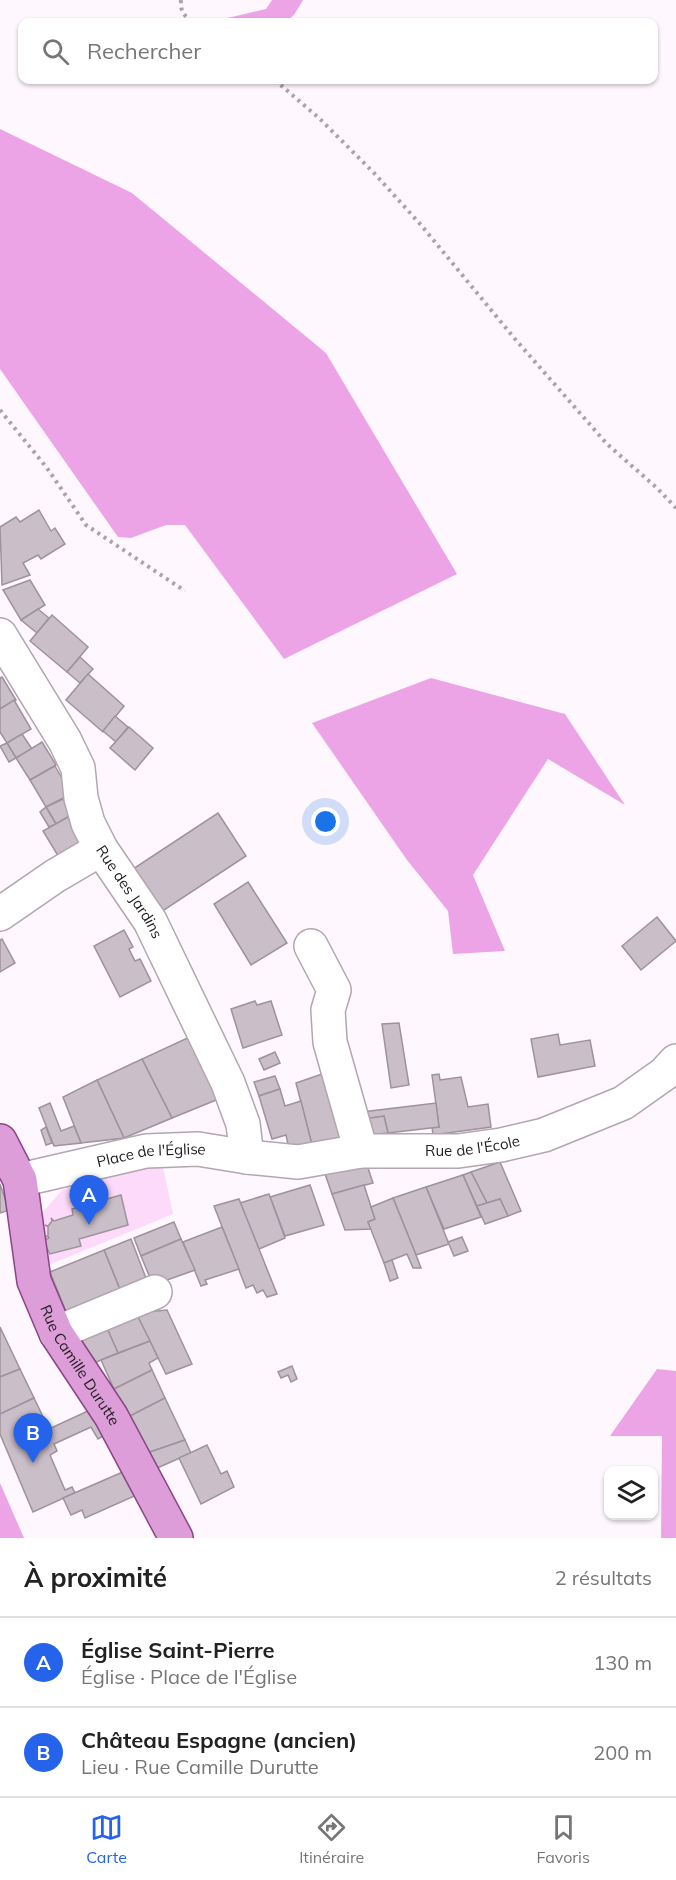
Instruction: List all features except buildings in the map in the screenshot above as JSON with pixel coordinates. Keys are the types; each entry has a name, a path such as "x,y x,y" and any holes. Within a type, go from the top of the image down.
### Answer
{"main road":[{"name":"Rue Camille Durutte","path":"0,1141 20,1180 34,1281 56,1333 111,1416 176,1538"}],"street":[{"name":"Rue des Jardins","path":"0,635 65,741 78,768 81,798 88,823 101,849 150,921 228,1083 243,1124 247,1157"},
{"path":"0,914 55,876 101,849"},
{"path":"311,946 334,990 328,1010 330,1042 361,1151"},
{"name":"Rue de l'École","path":"247,1157 298,1162 361,1151 458,1150 501,1145 544,1135 623,1103 672,1074"},
{"name":"Place de l'Église","path":"20,1180 146,1151 198,1149 247,1157"},
{"path":"56,1333 155,1292"}],"path":[{"path":"181,0 180,8 188,18"},
{"path":"280,84 320,119 374,173 600,436 676,508"},
{"path":"0,410 47,468 86,525 186,591"}],"shaded area":[{"path":"272,0 303,0 290,18 228,18 266,9"},
{"path":"0,129 132,193 326,353 457,574 284,659 185,525 166,525 131,538 118,537 0,369"},
{"path":"431,678 565,714 625,805 548,759 473,875 505,951 453,954 448,911 407,860 312,723"},
{"path":"162,1162 173,1214 46,1266 42,1249 43,1212 62,1190"},
{"path":"657,1369 676,1371 676,1538 661,1538 662,1436 610,1436"},
{"path":"0,1483 24,1538 0,1538"}],"place":[{"name":"Église Saint-Pierre","path":"89,1225"},
{"name":"Château Espagne (ancien)","path":"33,1463"}]}
